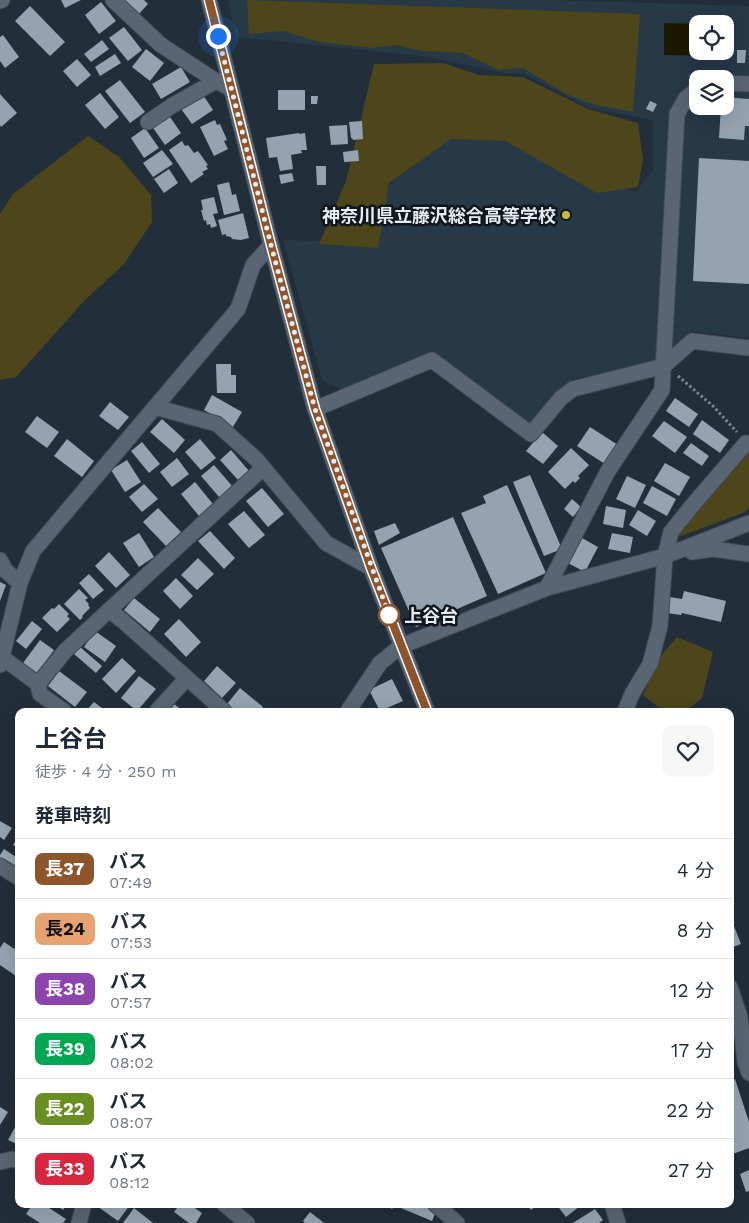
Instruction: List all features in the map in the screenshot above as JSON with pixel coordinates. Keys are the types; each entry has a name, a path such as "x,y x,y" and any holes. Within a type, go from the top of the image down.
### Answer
{"street":[{"path":"113,0 161,45 231,89"},
{"path":"209,0 315,409 371,568 426,708"},
{"path":"148,122 173,105 216,81"},
{"path":"734,83 749,84"},
{"path":"547,588 608,471 662,390 677,114 689,96"},
{"path":"60,708 40,694 38,684 2,654 20,583 33,551 238,309 253,265 271,245"},
{"path":"315,409 432,360 531,434 573,388 664,366 692,341 749,348"},
{"path":"155,407 217,424 256,459 326,543 371,568"},
{"path":"626,708 632,694 650,664 660,626 665,556 671,532 746,443"},
{"path":"38,684 66,650 263,468"},
{"path":"350,708 380,663 401,646 547,588 665,556 749,523"},
{"path":"665,556 713,549 749,554"},
{"path":"0,560 6,571 20,583"},
{"path":"109,610 220,708"},
{"path":"160,708 186,679"},
{"path":"0,866 15,875"},
{"path":"734,999 740,1017 745,1062 749,1073"},
{"path":"0,1162 15,1160"},
{"path":"79,1223 83,1208"},
{"path":"229,1208 247,1223"},
{"path":"440,1208 457,1223"},
{"path":"613,1208 618,1223"}],"path":[{"path":"664,366 734,426 746,443"}],"shaded area":[{"name":"神奈川県立藤沢総合高等学校","path":"228,0 553,0 749,6 749,338 692,331 680,347 655,361 573,379 531,424 523,424 434,356 346,392 322,380 283,240 362,242 376,237 398,152 440,117 636,192 653,169 653,120 590,108 524,74 503,73 429,57 236,37"},
{"path":"247,0 640,14 633,112 595,105 566,94 523,68 499,70 462,53 422,51 395,45 371,48 319,42 284,31 249,34"},
{"path":"664,23 689,24 689,55 664,55"},
{"path":"443,63 479,75 523,77 588,109 638,123 643,159 638,187 597,193 505,141 451,139 389,183 378,248 319,244 346,181 374,64"},
{"path":"88,136 119,157 151,195 152,222 124,264 85,300 16,377 0,380 0,214 13,194"},
{"path":"749,449 749,508 743,513 678,537 708,493"},
{"path":"677,637 713,652 702,698 690,708 659,708 643,695 658,659"}],"building":[{"path":"61,0 81,0 65,8"},
{"path":"123,0 144,0 148,4 138,15"},
{"path":"101,2 116,21 99,34 85,15"},
{"path":"30,6 65,42 50,56 15,21"},
{"path":"124,27 142,50 128,61 109,38"},
{"path":"3,35 19,57 5,68 0,61 0,37"},
{"path":"102,40 109,49 91,62 84,54"},
{"path":"146,49 164,63 150,81 132,67"},
{"path":"737,50 746,50 745,63 737,63"},
{"path":"115,54 121,63 100,76 95,67"},
{"path":"77,59 91,75 77,87 63,71"},
{"path":"181,67 190,82 161,99 152,84"},
{"path":"120,80 145,112 130,123 105,91"},
{"path":"278,90 305,90 305,110 278,110"},
{"path":"100,93 119,117 105,129 85,105"},
{"path":"0,94 17,113 1,127 0,125"},
{"path":"203,95 213,110 192,124 179,106"},
{"path":"311,96 318,96 317,104 311,104"},
{"path":"734,98 749,99 749,126 745,126 744,140 719,138 720,115 734,115"},
{"path":"650,101 657,104 653,112 646,109"},
{"path":"170,117 181,133 165,145 151,125 160,119 163,122"},
{"path":"215,120 217,125 220,124 227,140 224,141 228,149 214,156 200,127"},
{"path":"362,121 363,139 353,140 351,138 349,122"},
{"path":"347,125 348,144 331,145 329,126"},
{"path":"145,128 159,148 144,158 131,138"},
{"path":"305,133 307,150 301,150 302,153 291,155 293,169 280,171 277,157 269,158 266,138"},
{"path":"182,141 194,153 198,151 208,165 206,166 208,169 202,172 204,174 191,183 169,150"},
{"path":"162,150 173,164 153,177 143,163"},
{"path":"358,150 359,161 344,162 343,152"},
{"path":"699,158 749,161 749,284 693,281"},
{"path":"316,166 326,166 326,185 317,185"},
{"path":"169,169 178,183 164,193 154,179"},
{"path":"292,173 294,181 281,184 279,175"},
{"path":"229,182 232,195 236,194 240,211 224,215 217,185"},
{"path":"214,197 218,213 213,214 217,226 211,228 210,224 207,225 206,220 204,221 201,200"},
{"path":"243,213 249,238 241,240 232,239 226,236 226,234 222,235 218,220"},
{"path":"216,364 231,364 231,375 236,375 236,393 217,393"},
{"path":"212,395 242,412 233,427 204,410"},
{"path":"675,398 698,414 689,427 666,411"},
{"path":"110,402 129,417 118,430 99,416"},
{"path":"37,416 59,432 47,448 25,432"},
{"path":"162,419 185,440 174,453 150,432"},
{"path":"702,420 729,440 720,453 693,434"},
{"path":"664,421 687,437 675,453 652,436"},
{"path":"590,427 618,445 605,464 577,446"},
{"path":"542,432 558,446 543,464 526,451"},
{"path":"67,439 94,461 82,477 54,456"},
{"path":"200,439 216,458 201,470 185,452"},
{"path":"142,442 160,464 149,473 131,451"},
{"path":"691,443 709,456 702,466 683,453"},
{"path":"571,448 589,465 578,476 580,478 575,483 573,481 565,489 548,472"},
{"path":"231,450 249,471 238,480 220,460"},
{"path":"177,458 189,474 172,487 160,472"},
{"path":"127,460 141,482 125,492 111,470"},
{"path":"665,463 690,477 679,496 654,481"},
{"path":"214,465 233,487 220,498 201,476"},
{"path":"530,475 562,549 544,556 513,482"},
{"path":"627,476 646,485 635,508 616,499"},
{"path":"195,482 213,504 199,516 181,494"},
{"path":"144,484 158,499 142,512 129,497"},
{"path":"507,485 546,573 498,594 461,513 486,503 483,496"},
{"path":"652,486 676,499 667,516 643,503"},
{"path":"262,488 284,514 268,527 246,501"},
{"path":"572,499 581,507 573,517 564,509"},
{"path":"606,506 626,510 623,528 603,524"},
{"path":"158,508 181,532 166,546 143,522"},
{"path":"638,510 656,521 647,536 629,525"},
{"path":"244,511 265,535 249,548 228,524"},
{"path":"453,517 487,596 416,627 381,548"},
{"path":"395,523 400,533 379,545 374,531"},
{"path":"210,531 235,558 224,569 198,541"},
{"path":"139,533 154,557 139,567 123,543"},
{"path":"612,533 633,537 630,553 608,549"},
{"path":"582,538 598,547 585,572 568,563"},
{"path":"109,552 130,575 116,588 95,566"},
{"path":"198,558 214,574 197,590 181,575"},
{"path":"89,574 104,590 93,599 79,583"},
{"path":"176,578 193,596 180,609 163,591"},
{"path":"0,582 6,585 0,601"},
{"path":"79,589 88,598 85,600 90,608 80,620 64,604"},
{"path":"684,591 726,601 721,622 682,613 681,615 667,613 670,597 682,599"},
{"path":"134,598 160,619 150,632 124,610"},
{"path":"59,604 69,614 67,616 70,619 57,632 42,618"},
{"path":"179,619 201,642 186,657 164,634"},
{"path":"32,621 42,629 26,649 16,641"},
{"path":"95,631 116,646 105,662 84,647"},
{"path":"40,640 54,650 37,673 23,663"},
{"path":"80,647 102,666 96,673 74,654"},
{"path":"122,658 136,671 116,693 102,679"},
{"path":"217,666 236,683 222,698 204,681"},
{"path":"59,671 87,692 75,707 48,686"},
{"path":"139,676 156,689 140,708 133,708 121,698"},
{"path":"392,679 403,701 387,708 378,708 369,690"},
{"path":"240,688 263,707 232,708 227,704"},
{"path":"94,702 102,708 89,708"},
{"path":"174,704 179,708 171,708"},
{"path":"0,821 12,828 4,840 0,837"},
{"path":"4,849 15,856 15,868 13,871 0,863 0,855"},
{"path":"734,926 741,944 734,947"},
{"path":"4,942 15,949 15,975 0,965 0,948"},
{"path":"734,1079 749,1122 749,1148 734,1154"},
{"path":"0,1107 8,1112 0,1125"},
{"path":"15,1127 15,1143 8,1140"},
{"path":"749,1170 749,1191 746,1192 740,1174"},
{"path":"30,1208 49,1208 66,1219 63,1223 40,1223 26,1214"},
{"path":"100,1208 128,1208 118,1221"},
{"path":"134,1208 153,1223 123,1223"},
{"path":"177,1208 195,1208 202,1213 196,1223 189,1223 174,1212"},
{"path":"401,1208 437,1209 432,1221"},
{"path":"559,1208 577,1208 566,1217"},
{"path":"595,1209 603,1220 599,1223 573,1223"},
{"path":"310,1212 324,1223 305,1223 303,1221"}],"bus line":[{"name":"長37","path":"209,0 315,409 371,568 426,708"}],"place":[{"name":"神奈川県立藤沢総合高等学校","path":"566,215"},
{"name":"上谷台","path":"389,615"}],"route":[{"path":"218,36 315,409 389,615"}]}
